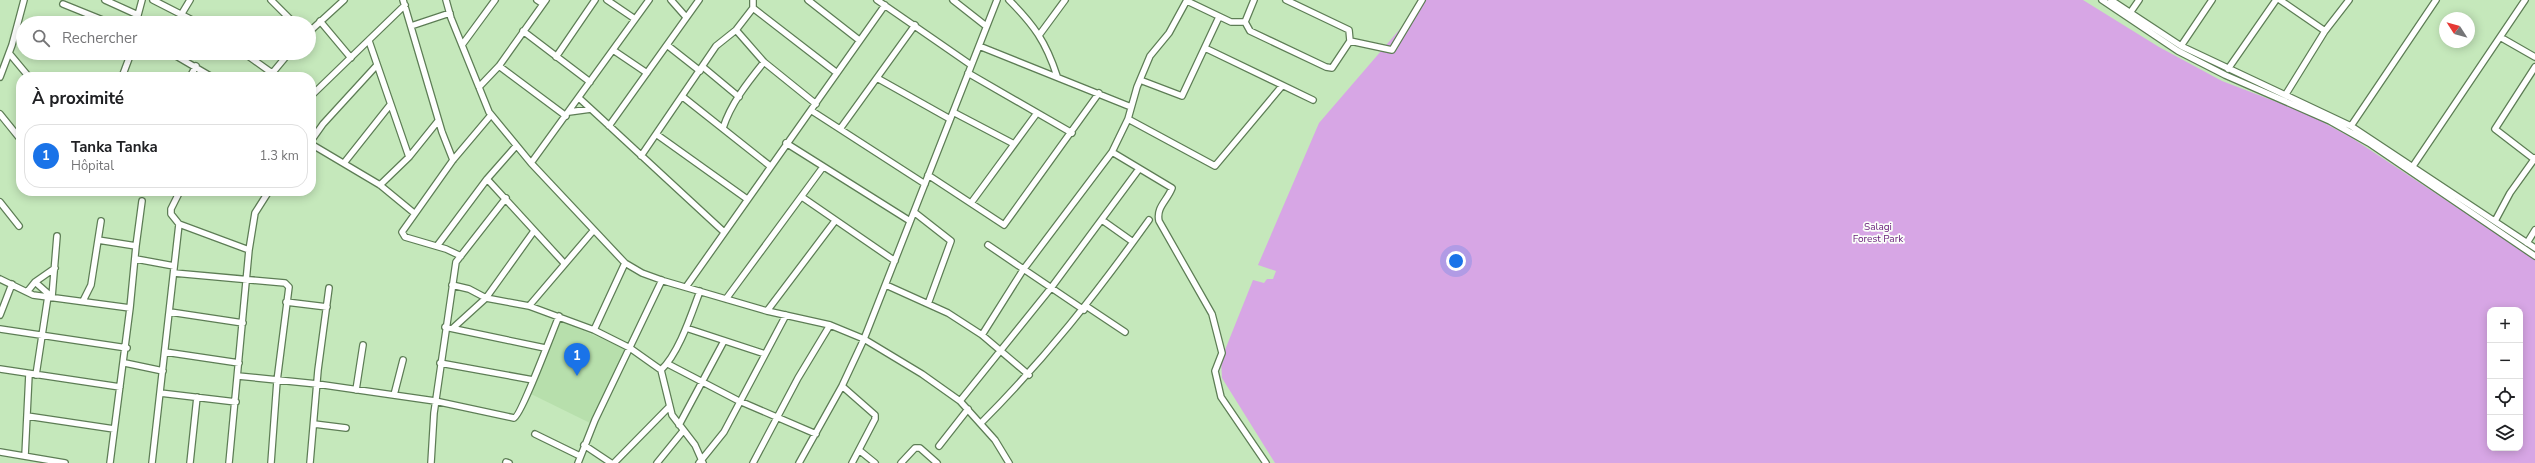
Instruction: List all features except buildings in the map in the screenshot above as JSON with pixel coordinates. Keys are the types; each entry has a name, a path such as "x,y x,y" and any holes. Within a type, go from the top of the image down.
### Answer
{"street":[{"path":"19,16 24,0"},
{"path":"105,0 138,15 142,0"},
{"path":"153,0 181,15 190,0"},
{"path":"271,0 287,16"},
{"path":"331,0 336,5"},
{"path":"316,25 336,5 344,0"},
{"path":"446,0 462,45 491,115 531,163 593,231 625,263 642,273 662,280 767,311 830,325 864,339 922,374 960,401 995,440 1009,463"},
{"path":"462,45 495,0"},
{"path":"479,87 499,66 544,2 537,0"},
{"path":"556,57 595,0"},
{"path":"607,0 635,19"},
{"path":"531,163 649,0"},
{"path":"671,0 686,17"},
{"path":"609,126 699,0"},
{"path":"641,156 683,97 716,46 736,30 753,8 753,0"},
{"path":"808,0 859,40"},
{"path":"877,0 971,65"},
{"path":"953,0 986,26"},
{"path":"799,463 842,386 864,339 996,0"},
{"path":"1009,0 1033,23 1040,34 1050,54 1057,76"},
{"path":"1040,34 1065,0"},
{"path":"982,335 1023,270 1112,152 1128,119 1140,80 1150,56 1169,33 1187,0 1231,22 1245,22"},
{"path":"1245,22 1254,0"},
{"path":"1245,22 1250,31 1329,68 1334,66 1350,41 1351,33 1347,27 1286,0"},
{"path":"1350,41 1392,50 1422,0"},
{"path":"2102,0 2178,51 2225,75 2330,121 2369,143 2535,256"},
{"path":"2111,0 2181,46 2228,69 2286,94 2351,126 2495,220 2535,248"},
{"path":"2130,13 2139,0"},
{"path":"2181,46 2212,0"},
{"path":"2228,69 2276,0"},
{"path":"2280,0 2325,31"},
{"path":"2286,94 2325,31 2349,0"},
{"path":"2351,126 2436,0"},
{"path":"2413,166 2525,0"},
{"path":"404,2 438,121 454,160"},
{"path":"316,91 368,41 404,2"},
{"path":"63,4 93,16"},
{"path":"686,287 786,143 812,111 859,40 885,5"},
{"path":"753,8 837,72"},
{"path":"411,26 450,13"},
{"path":"1140,80 1182,96 1219,17"},
{"path":"320,21 351,58"},
{"path":"840,129 915,25"},
{"path":"0,77 16,28"},
{"path":"736,30 764,62 816,104"},
{"path":"523,31 590,82"},
{"path":"2500,37 2535,57"},
{"path":"368,41 409,157"},
{"path":"667,45 739,97"},
{"path":"979,46 1132,107"},
{"path":"1205,48 1313,100"},
{"path":"613,50 647,73"},
{"path":"9,53 25,72"},
{"path":"124,72 128,60"},
{"path":"184,60 205,72"},
{"path":"253,60 267,72"},
{"path":"273,72 283,60"},
{"path":"724,128 727,116 764,62"},
{"path":"316,134 323,124 377,65"},
{"path":"193,72 196,66"},
{"path":"499,66 567,114 591,109"},
{"path":"2495,220 2510,193 2535,158 2495,129 2535,67"},
{"path":"968,73 1072,133"},
{"path":"877,78 950,119"},
{"path":"1128,119 1215,166 1282,86"},
{"path":"928,175 971,202 1002,225 1007,224 1099,93"},
{"path":"683,97 770,166"},
{"path":"579,98 724,232"},
{"path":"344,163 390,104"},
{"path":"812,111 925,184"},
{"path":"953,112 1014,144"},
{"path":"971,202 1037,113"},
{"path":"0,114 16,134"},
{"path":"461,256 437,246 405,237 402,232 414,213 454,160 491,115"},
{"path":"380,185 409,157 438,121"},
{"path":"656,134 747,199"},
{"path":"786,143 910,221"},
{"path":"437,246 487,179 516,146"},
{"path":"316,147 380,185 414,213"},
{"path":"1112,152 1172,188 1160,206 1157,214 1159,221 1212,314 1222,353 1215,371 1221,396 1266,463"},
{"path":"726,299 823,167"},
{"path":"960,401 1051,288 1139,169"},
{"path":"487,179 564,263"},
{"path":"178,196 171,209 171,214 179,224 249,250"},
{"path":"229,463 240,363 249,250 256,212 266,196"},
{"path":"802,197 895,261"},
{"path":"431,463 435,401 456,262 506,198"},
{"path":"110,463 120,387 127,348 136,246 142,201"},
{"path":"0,202 19,226"},
{"path":"914,212 951,241 928,304"},
{"path":"1102,220 1133,242"},
{"path":"981,423 1029,375 1085,308 1149,220"},
{"path":"84,301 91,285 100,221"},
{"path":"767,311 835,221"},
{"path":"152,463 179,224"},
{"path":"2527,243 2535,230"},
{"path":"453,328 486,298 534,231"},
{"path":"529,306 564,263 593,231"},
{"path":"36,375 42,334 55,268 57,236"},
{"path":"98,240 136,246"},
{"path":"988,245 1051,288 1125,332"},
{"path":"136,259 174,266"},
{"path":"594,330 625,263"},
{"path":"27,292 35,282 55,268"},
{"path":"174,273 287,284 289,287 277,381 271,463"},
{"path":"0,279 27,292 130,308"},
{"path":"578,463 584,445 662,280"},
{"path":"35,282 50,296"},
{"path":"0,315 12,284"},
{"path":"452,285 469,289 486,298 529,306 546,314 559,316 594,330 630,348 661,370 672,415 695,445 701,462"},
{"path":"886,285 948,313 982,335 1000,352 1029,375"},
{"path":"310,463 317,384 329,288"},
{"path":"661,370 668,364 686,328 700,291"},
{"path":"286,302 327,307"},
{"path":"170,312 243,323"},
{"path":"701,462 724,432 742,402 786,315"},
{"path":"238,376 317,384 435,401 514,418 519,415 559,316"},
{"path":"753,463 830,325"},
{"path":"446,327 545,348"},
{"path":"686,328 765,354"},
{"path":"0,329 42,334 127,348"},
{"path":"679,425 724,341"},
{"path":"356,390 363,345"},
{"path":"165,352 240,363"},
{"path":"394,395 403,360"},
{"path":"125,363 163,371"},
{"path":"440,363 533,380"},
{"path":"668,364 742,402 816,434"},
{"path":"0,369 120,387"},
{"path":"25,456 29,374"},
{"path":"842,386 875,415 875,419 852,463"},
{"path":"160,393 236,402"},
{"path":"190,463 197,397"},
{"path":"614,463 669,407"},
{"path":"939,446 968,409"},
{"path":"27,416 114,429"},
{"path":"314,424 346,428"},
{"path":"657,463 683,431"},
{"path":"535,434 580,456"},
{"path":"584,445 611,463"},
{"path":"901,463 915,448 920,448 938,463"},
{"path":"859,450 875,463"},
{"path":"0,452 25,456 35,460 65,463"}],"shaded area":[{"path":"561,321 625,349 626,357 590,423 531,394"}],"green space":[{"name":"Salagi Forest Park","path":"1425,0 2083,0 2159,47 2222,81 2308,114 2352,138 2535,259 2535,463 1275,463 1222,378 1221,360 1253,280 1264,283 1267,279 1273,279 1276,271 1258,265 1319,123"}],"place":[{"name":"Tanka Tanka","path":"577,376"}]}
